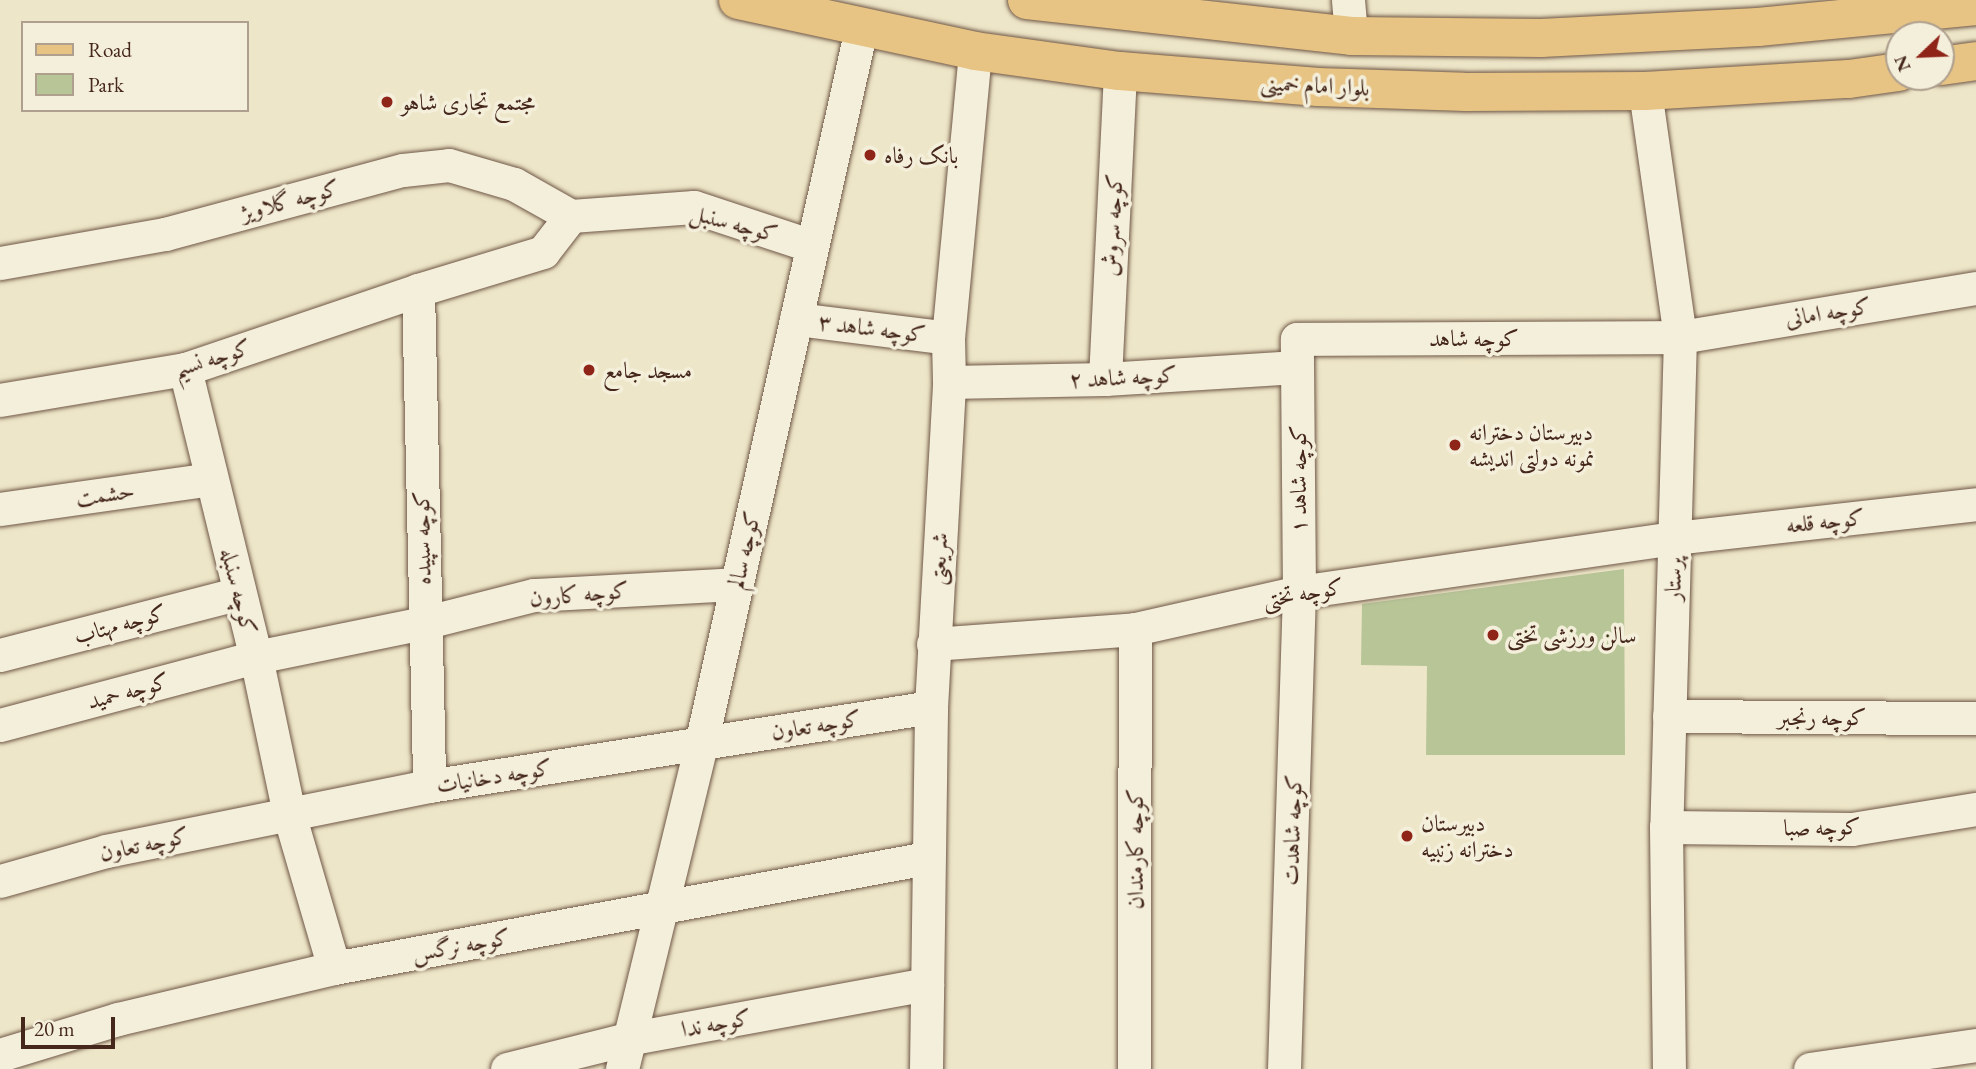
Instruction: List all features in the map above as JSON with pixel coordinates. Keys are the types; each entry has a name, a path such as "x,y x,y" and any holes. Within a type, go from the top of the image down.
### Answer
{"main road":[{"name":"بلوار امام خمینی","path":"738,0 861,29 975,51 1120,71 1318,87 1466,92 1645,91 1849,79 1885,74"},
{"path":"1030,0 1350,18 1541,38 1758,27 1976,6"},
{"path":"1955,64 1976,61"}],"street":[{"name":"کوچه سالم","path":"624,1054 701,744 861,29"},
{"name":"شریعتی","path":"926,1069 927,858 933,644 949,382 948,338 975,51"},
{"name":"کوچه سروش","path":"1105,379 1120,71"},
{"name":"پرستار","path":"1645,91 1680,337 1666,827 1669,1069"},
{"name":"کوچه گلاویژ","path":"0,263 166,234 403,170 449,165 514,184 571,216"},
{"name":"کوچه سنبل","path":"571,216 694,207 812,246"},
{"name":"کوچه نسیم","path":"0,400 185,369 418,290 542,252 571,216"},
{"name":"کوچه امانی","path":"1680,337 1976,288"},
{"name":"کوچه سپیده","path":"418,290 423,623 429,786"},
{"name":"کوچه شاهد ۳","path":"796,319 948,338"},
{"name":"کوچه شاهد","path":"1297,367 1297,339 1680,337"},
{"name":"کوچه شاهد ۲","path":"949,382 1105,379 1297,367"},
{"name":"کوچه شاهد ۱","path":"1297,367 1299,592"},
{"name":"کوچه سنبله","path":"185,369 256,657 289,814 334,968"},
{"name":"حشمت","path":"0,509 210,479"},
{"name":"کوچه قلعه","path":"1674,538 1976,503"},
{"name":"کوچه تختی","path":"933,644 1135,629 1299,592 1674,538"},
{"name":"کوچه کارون","path":"256,657 423,623 534,595 737,584"},
{"name":"کوچه شاهدت","path":"1284,1069 1299,592"},
{"name":"کوچه مهتاب","path":"0,655 239,593"},
{"name":"کوچه کارمندان","path":"1134,1069 1135,629"},
{"name":"کوچه حمید","path":"0,725 256,657"},
{"name":"کوچه تعاون","path":"701,744 931,706"},
{"name":"کوچه رنجبر","path":"1669,716 1976,718"},
{"name":"کوچه دخانیات","path":"289,814 429,786 701,744"},
{"name":"کوچه صبا","path":"1666,827 1852,829 1976,809"},
{"name":"کوچه تعاون","path":"0,881 106,851 289,814"},
{"name":"کوچه نرگس","path":"0,1055 118,1019 334,968 661,910 927,858"},
{"name":"کوچه ندا","path":"507,1069 624,1054 927,984"},
{"path":"1810,1069 1976,1045"}],"green space":[{"name":"سالن ورزشی تختی","path":"1624,569 1625,755 1426,755 1427,666 1361,665 1362,604"}],"place":[{"name":"مجتمع تجاری شاهو","path":"387,102"},
{"name":"بانک رفاه","path":"870,155"},
{"name":"مسجد جامع","path":"589,370"},
{"name":"دبیرستان دخترانه نمونه دولتی اندیشه","path":"1455,445"},
{"name":"سالن ورزشی تختی","path":"1493,635"},
{"name":"دبیرستان دخترانه زنبیه","path":"1407,836"}]}
